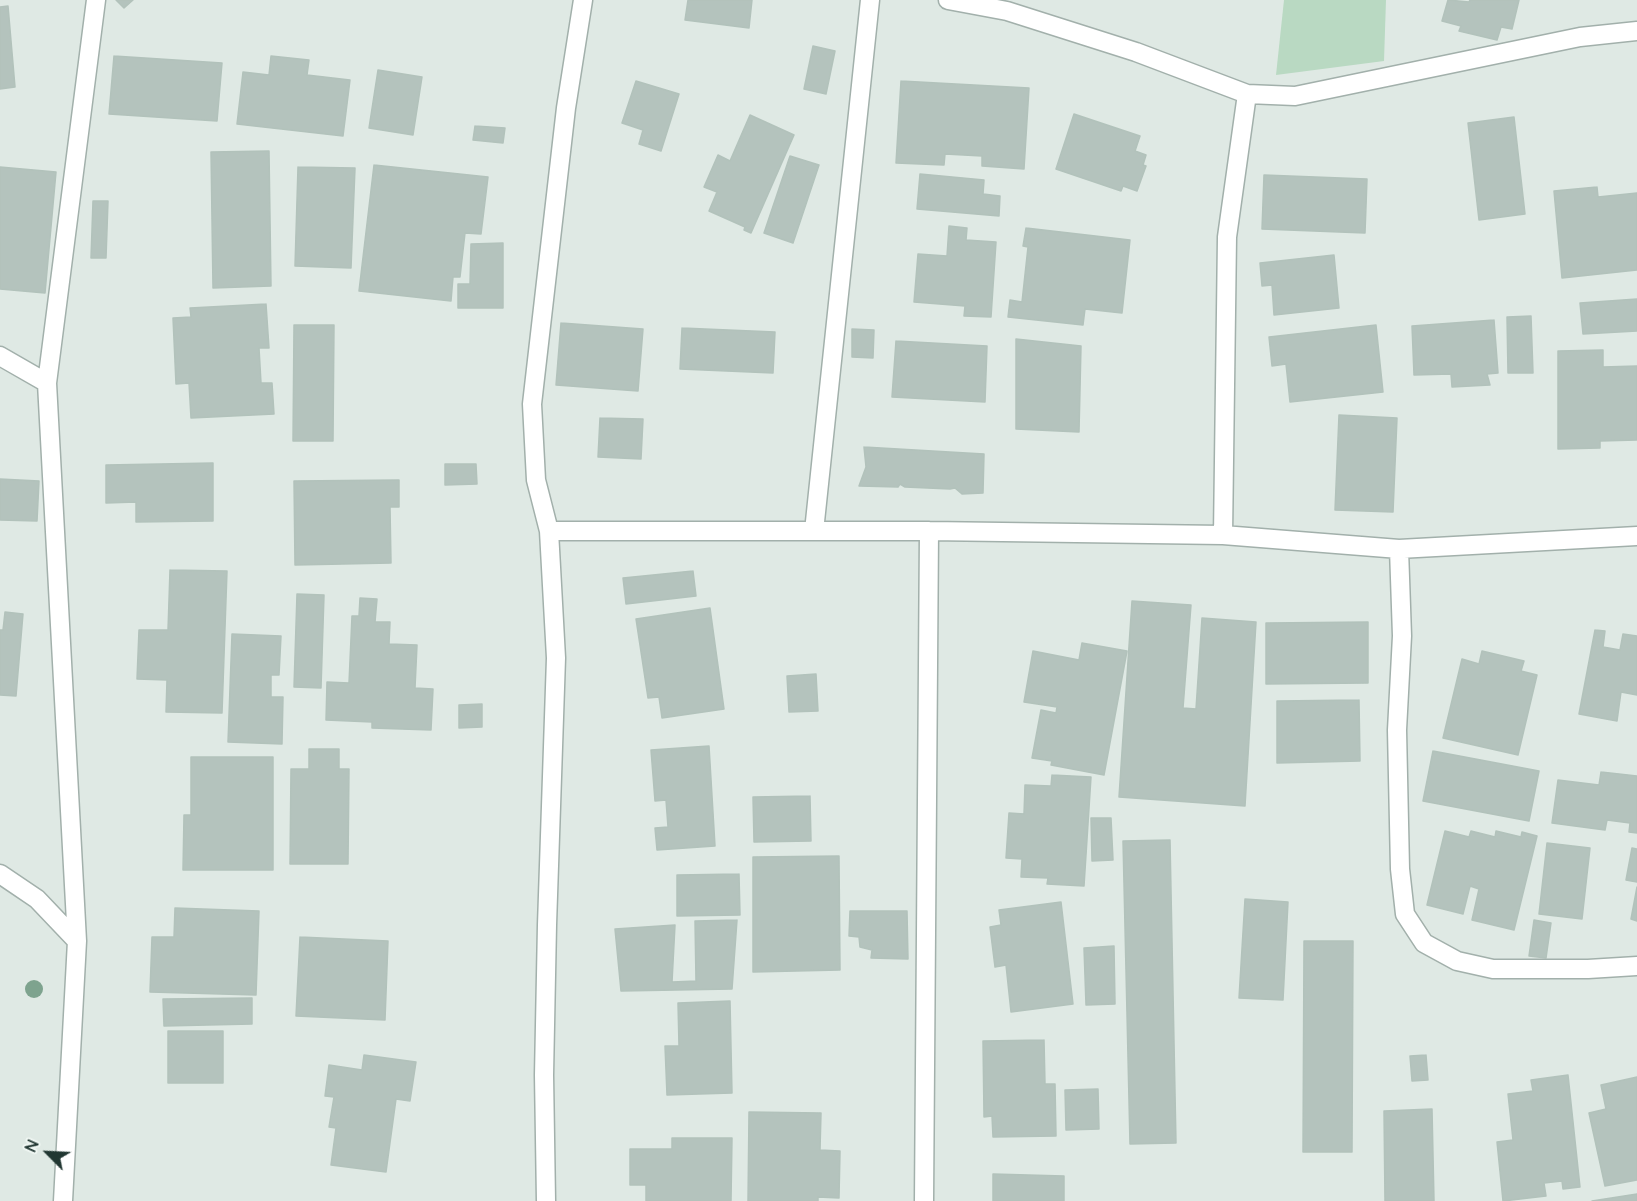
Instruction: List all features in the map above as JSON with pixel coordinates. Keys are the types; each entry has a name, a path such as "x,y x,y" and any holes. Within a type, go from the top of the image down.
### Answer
{"street":[{"path":"63,1201 77,941 46,383 96,0"},
{"path":"546,1201 544,1075 546,948 556,658 549,531 536,480 532,404 566,108 583,0"},
{"path":"814,531 870,0"},
{"path":"948,0 1007,11 1136,52 1247,94 1295,96 1580,37 1637,31"},
{"path":"1223,535 1227,237 1247,94"},
{"path":"0,356 46,383"},
{"path":"549,531 929,531 1223,535 1399,549 1637,536"},
{"path":"924,1201 929,531"},
{"path":"1399,549 1402,636 1397,730 1400,869 1405,914 1424,943 1457,961 1493,969 1588,969 1637,966"},
{"path":"0,874 36,899 77,941"}],"green space":[{"path":"1284,0 1386,0 1384,61 1276,75"}],"building":[{"path":"116,0 133,0 124,8"},
{"path":"688,0 752,0 749,28 685,20"},
{"path":"1448,0 1469,2 1470,0 1519,0 1512,29 1501,27 1497,40 1459,31 1461,26 1442,21"},
{"path":"8,6 15,87 0,89 0,7"},
{"path":"813,46 835,51 826,94 804,89"},
{"path":"114,56 222,63 217,121 109,114"},
{"path":"271,56 309,60 307,75 350,80 343,136 237,124 243,72 269,75"},
{"path":"378,70 422,77 413,135 369,128"},
{"path":"636,81 679,94 661,151 639,144 643,130 622,123"},
{"path":"901,81 1029,88 1024,169 982,166 982,156 945,154 944,165 896,163"},
{"path":"1074,114 1140,136 1135,151 1146,155 1143,165 1146,166 1137,191 1123,186 1121,191 1056,169"},
{"path":"750,115 794,135 751,233 744,230 745,227 709,211 717,192 704,187 718,155 730,161"},
{"path":"1514,117 1525,214 1479,220 1468,123"},
{"path":"475,126 505,128 503,143 473,140"},
{"path":"269,151 271,286 213,288 211,152"},
{"path":"790,156 819,165 793,243 764,233"},
{"path":"374,165 488,177 481,234 465,233 460,277 453,277 451,301 359,291"},
{"path":"0,167 56,172 45,293 0,289"},
{"path":"298,167 355,168 351,268 295,266"},
{"path":"920,174 984,180 983,194 1000,196 999,216 917,209"},
{"path":"1264,175 1367,179 1365,233 1262,229"},
{"path":"1597,187 1598,197 1637,193 1637,270 1562,278 1554,191"},
{"path":"93,201 108,201 106,258 91,258"},
{"path":"949,226 967,228 966,240 996,242 991,317 964,316 965,306 914,302 918,254 947,256"},
{"path":"1026,228 1130,240 1122,313 1085,309 1083,325 1008,317 1010,300 1022,302 1028,247 1023,246"},
{"path":"503,243 503,308 458,308 458,284 470,284 471,244"},
{"path":"1334,255 1339,308 1274,315 1272,285 1262,286 1260,263"},
{"path":"1637,299 1637,331 1583,334 1580,303"},
{"path":"266,304 269,348 259,348 261,383 272,383 274,414 191,418 189,383 176,384 173,318 191,317 190,308"},
{"path":"1531,316 1533,373 1508,373 1507,317"},
{"path":"1494,320 1498,373 1487,374 1490,385 1452,387 1451,374 1414,375 1412,326"},
{"path":"561,323 643,329 638,391 556,385"},
{"path":"294,325 334,325 333,441 293,441"},
{"path":"1376,325 1383,392 1290,402 1286,364 1272,366 1269,337"},
{"path":"682,328 775,332 773,373 680,369"},
{"path":"852,329 874,330 873,358 852,357"},
{"path":"1016,339 1081,346 1079,432 1016,429"},
{"path":"896,341 987,346 985,402 892,397"},
{"path":"1603,350 1603,367 1637,366 1637,440 1600,441 1600,448 1558,449 1558,351"},
{"path":"1339,415 1397,418 1393,512 1335,510"},
{"path":"600,418 643,419 641,459 598,457"},
{"path":"864,447 984,454 983,493 962,494 955,488 905,487 900,484 898,487 859,486 866,467"},
{"path":"213,463 213,521 136,522 136,502 106,503 106,465"},
{"path":"445,464 476,464 477,484 445,485"},
{"path":"0,479 39,481 37,521 0,520"},
{"path":"399,480 399,507 390,507 391,563 295,565 294,481"},
{"path":"170,570 227,571 222,713 166,712 167,680 137,679 139,630 168,630"},
{"path":"693,571 696,596 626,604 623,578"},
{"path":"297,594 324,595 321,688 294,687"},
{"path":"360,598 377,599 375,622 390,622 389,644 417,645 415,688 433,689 431,730 372,728 372,722 326,720 327,682 349,683 352,616 359,616"},
{"path":"1132,601 1191,605 1183,708 1196,709 1202,618 1256,622 1245,806 1119,797"},
{"path":"710,608 724,709 662,718 659,697 648,698 636,619"},
{"path":"5,612 23,614 16,696 0,695 0,630 3,630"},
{"path":"1368,622 1368,683 1266,684 1266,623"},
{"path":"1595,630 1605,631 1603,647 1620,650 1623,634 1637,636 1637,695 1621,692 1617,721 1579,714"},
{"path":"232,634 281,636 279,675 271,675 271,697 283,697 282,744 228,742"},
{"path":"1082,643 1127,651 1104,775 1051,765 1052,761 1032,758 1041,710 1056,713 1057,707 1024,702 1033,651 1079,660"},
{"path":"1482,651 1524,661 1521,671 1537,675 1518,755 1443,738 1462,659 1479,664"},
{"path":"816,674 818,711 789,712 787,676"},
{"path":"1359,700 1360,761 1277,763 1277,701"},
{"path":"482,704 482,727 459,728 459,705"},
{"path":"709,746 715,846 657,850 655,828 668,827 666,800 655,801 651,750"},
{"path":"309,749 339,749 339,769 349,769 348,864 290,864 291,769 309,769"},
{"path":"1433,751 1539,771 1529,821 1423,801"},
{"path":"191,757 273,757 273,870 183,870 184,815 191,815"},
{"path":"1601,772 1637,776 1637,833 1629,832 1630,823 1607,820 1605,830 1552,823 1558,780 1599,785"},
{"path":"1052,775 1091,777 1084,886 1047,884 1048,878 1021,877 1022,859 1006,858 1009,813 1024,814 1025,785 1051,786"},
{"path":"810,796 811,841 754,842 753,797"},
{"path":"1091,818 1111,818 1113,860 1092,861"},
{"path":"1445,831 1469,837 1471,831 1495,837 1496,831 1521,837 1522,832 1537,836 1514,930 1472,920 1479,889 1470,886 1463,914 1427,905"},
{"path":"1170,840 1176,1143 1130,1144 1123,841"},
{"path":"1547,843 1590,848 1582,919 1539,914"},
{"path":"1632,848 1637,849 1637,882 1626,880"},
{"path":"839,856 840,970 753,972 753,857"},
{"path":"739,874 740,915 677,916 677,875"},
{"path":"1637,887 1637,921 1631,919"},
{"path":"1245,899 1288,902 1283,1000 1239,998"},
{"path":"1061,902 1073,1004 1011,1012 1006,965 995,967 990,927 1001,925 999,910"},
{"path":"175,908 259,911 256,995 150,992 152,937 174,937"},
{"path":"850,911 907,911 908,959 871,958 872,950 860,947 859,937 849,936"},
{"path":"737,920 732,989 621,991 615,929 675,925 672,982 696,981 695,921"},
{"path":"1534,920 1551,923 1546,958 1529,956"},
{"path":"300,937 388,941 385,1020 296,1016"},
{"path":"1304,941 1353,941 1352,1152 1303,1152"},
{"path":"1114,946 1115,1004 1086,1005 1084,948"},
{"path":"252,998 252,1024 164,1026 163,999"},
{"path":"730,1001 732,1093 667,1095 665,1046 679,1046 678,1003"},
{"path":"168,1031 223,1031 223,1083 168,1083"},
{"path":"1044,1040 1045,1084 1055,1084 1056,1136 993,1137 992,1116 984,1117 983,1041"},
{"path":"364,1055 416,1062 410,1101 396,1099 386,1172 331,1165 336,1128 329,1127 334,1097 325,1096 329,1065 362,1070"},
{"path":"1426,1055 1428,1080 1412,1081 1410,1056"},
{"path":"1568,1075 1580,1187 1563,1189 1562,1181 1544,1183 1546,1196 1503,1201 1497,1142 1513,1140 1508,1094 1533,1091 1531,1080"},
{"path":"1637,1077 1637,1180 1605,1186 1589,1113 1606,1109 1601,1085"},
{"path":"1098,1089 1099,1129 1066,1130 1065,1090"},
{"path":"1432,1109 1434,1201 1385,1201 1384,1111"},
{"path":"749,1112 821,1113 820,1150 840,1151 839,1198 818,1197 818,1201 748,1201"},
{"path":"672,1138 732,1138 731,1201 646,1201 646,1185 630,1185 630,1149 672,1149"},
{"path":"993,1174 1064,1176 1064,1201 993,1201"},
{"path":"1637,1194 1637,1201 1592,1201"}]}
